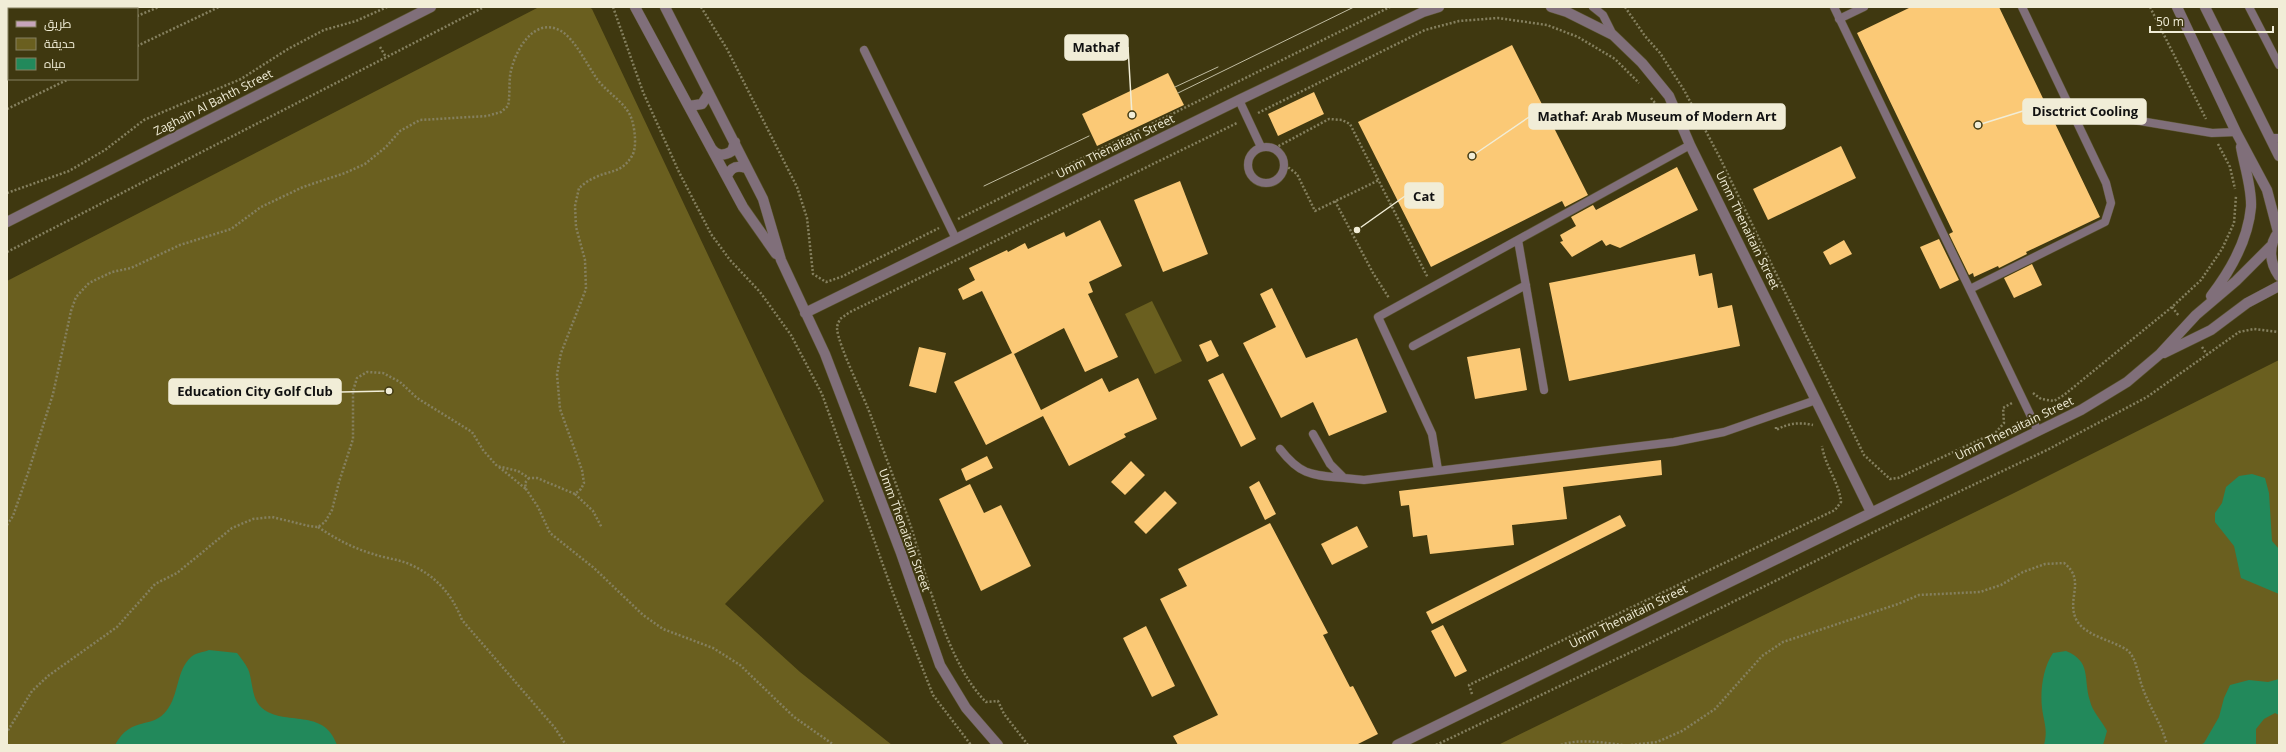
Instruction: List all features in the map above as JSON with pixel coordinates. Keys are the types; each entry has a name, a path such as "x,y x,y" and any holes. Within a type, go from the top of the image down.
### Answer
{"street":[{"name":"Zaghain Al Bahth Street","path":"7,222 431,7"},
{"name":"Umm Thenaitain Street","path":"635,7 743,207 781,260"},
{"name":"Umm Thenaitain Street","path":"665,7 763,199 781,260 825,354 901,554 940,665 966,708 998,745"},
{"name":"Umm Thenaitain Street","path":"805,313 1239,100 1423,12 1439,7"},
{"name":"Umm Thenaitain Street","path":"1551,7 1567,12 1614,35 1642,63 1669,96 1690,145 1871,512"},
{"path":"2176,7 2237,134 2267,190 2279,232 2271,246 2270,256 2273,266 2279,276"},
{"path":"2205,7 2275,138 2279,156"},
{"path":"689,106 702,104 709,94"},
{"path":"2196,315 2224,280 2236,258 2246,233 2251,206 2237,134"},
{"path":"711,148 719,154 728,154 732,151 735,142"},
{"path":"726,176 737,166 746,168"},
{"name":"Umm Thenaitain Street","path":"1397,745 2081,410 2127,382 2160,354 2196,315 2236,281 2271,246"},
{"name":"Umm Thenaitain Street","path":"2160,354 2211,330 2247,303 2279,286"}],"lane":[{"path":"1593,7 1603,15 1614,35"},
{"path":"1834,7 2038,431"},
{"path":"1840,19 1864,7"},
{"path":"1970,289 2105,222 2111,203 2106,183 2022,7"},
{"path":"2249,7 2279,65"},
{"path":"864,50 956,239"},
{"path":"1239,100 1249,118 1261,147"},
{"path":"2076,119 2088,114 2098,114 2212,133 2237,134"},
{"path":"1438,470 1432,434 1378,317 1690,145"},
{"path":"1261,147 1275,148 1282,155 1285,165 1282,175 1275,182 1265,183 1255,180 1249,171 1248,161 1253,152 1261,147"},
{"path":"1518,240 1544,390"},
{"path":"1413,346 1526,285"},
{"path":"1280,449 1290,463 1310,475 1364,480 1674,442 1724,432 1772,417 1816,400"},
{"path":"1313,434 1330,464 1344,478"}],"path":[{"path":"138,16 159,7"},
{"path":"138,46 219,7"},
{"path":"7,193 69,171 105,150 144,120 241,79 288,49 324,30 356,21 387,7"},
{"path":"7,252 484,7"},
{"path":"613,7 643,92 679,172 711,234 730,260 760,292 791,335 822,394 890,586 933,695 971,745"},
{"path":"701,7 727,49 797,187 807,218 813,274 826,282 841,277 1390,7"},
{"path":"1028,745 1004,714 998,701 986,702 979,695 960,664 942,622 904,505 866,401 843,348 837,328 840,319 850,312 1249,118 1425,30 1459,20 1498,18 1547,24 1578,37 1615,59 1643,86"},
{"path":"7,526 13,516 26,480 53,394 71,311 76,297 88,283 112,272 131,268 180,245 231,229 261,208 303,187 345,173 365,164 386,147 400,131 420,120 487,116 501,112 508,106 510,76 517,52 528,36 545,28 560,30 569,38 599,81 626,108 632,121 635,137 633,155 620,170 593,178 579,188 575,206 576,227 585,260 586,289 561,353 557,374 560,409 582,470 584,483 581,489 575,494"},
{"path":"7,109 67,80"},
{"path":"1647,92 1660,110"},
{"path":"1275,148 1330,120 1342,120 1350,124 1355,131 1432,287"},
{"path":"1285,165 1297,174 1315,211 1379,180"},
{"path":"1335,201 1373,273 1395,307"},
{"path":"1436,745 1648,644 1878,530 2048,450 2147,398 2239,332 2254,330 2279,332"},
{"path":"318,527 325,522 332,510 338,482 353,439 353,391 357,378 367,372 383,374 400,382 417,398 472,432 483,450 497,466 526,489 538,507 550,533 594,568 643,615 663,629 713,648 740,664 794,717 834,745"},
{"path":"1772,417 1776,430 1787,424 1799,423 1812,425 1816,430"},
{"path":"1487,721 1476,705 1469,685 1834,510 1841,502 1840,492 1823,453 1822,439"},
{"path":"497,466 518,471 529,478 537,478 575,494 592,511 602,528"},
{"path":"526,489 525,483 529,478"},
{"path":"7,732 32,692 48,676 117,627 155,584 177,573 232,528 253,519 272,517 318,527 340,541 373,555 408,564 436,581 447,591 466,625 555,728 566,745"},
{"path":"1631,745 1657,742 1682,731 1715,709 1762,656 1783,642 1898,604 1919,595 1980,592 2001,585 2023,572 2045,564 2064,563 2071,568 2076,577 2073,610 2078,623 2098,637 2128,651 2136,666 2142,687 2163,729 2167,745"},
{"path":"1561,745 1566,743 1596,742 1624,745"}],"green space":[{"path":"539,7 589,7 592,9 824,501 725,604 800,672 892,745 7,745 7,281"},
{"path":"1152,301 1182,361 1155,374 1125,314"},
{"path":"2279,360 2279,745 1498,745 2012,494"}],"water":[{"path":"2252,474 2265,478 2269,493 2272,541 2279,549 2279,594 2241,578 2234,546 2215,522 2215,513 2222,503 2226,487 2239,476"},
{"path":"209,650 237,653 250,673 254,695 258,704 262,708 271,713 303,719 323,726 331,733 337,745 115,745 121,736 128,730 135,726 155,720 167,710 174,697 180,676 186,663 191,657"},
{"path":"2066,651 2080,660 2083,666 2091,705 2107,731 2103,745 2044,745 2046,730 2041,694 2043,679 2047,665 2053,653"},
{"path":"2279,679 2279,715 2275,713 2264,719 2256,729 2256,745 2200,745 2204,743 2219,717 2224,698 2230,685 2249,680 2268,682"}],"building":[{"path":"1911,7 1999,7 2100,217 2026,252 2027,254 1999,268 1998,266 1974,277 1973,273 1969,275 1949,234 1953,232 1857,33"},
{"path":"1512,45 1588,195 1565,207 1562,201 1431,267 1358,122"},
{"path":"1168,73 1184,105 1097,146 1082,114"},
{"path":"1314,92 1324,114 1278,136 1268,114"},
{"path":"1841,146 1856,178 1768,220 1753,189"},
{"path":"1677,167 1698,210 1620,248 1610,244 1606,246 1602,240 1572,257 1560,242 1563,241 1560,235 1576,226 1571,217 1593,205 1596,210"},
{"path":"1180,181 1208,254 1163,272 1134,200"},
{"path":"1100,220 1122,266 1089,282 1093,292 1088,294 1118,357 1085,372 1064,328 1014,354 1041,410 1102,378 1109,392 1138,378 1157,419 1124,434 1126,437 1069,466 1043,416 986,445 954,382 1012,353 982,291 963,300 958,289 975,280 969,268 1007,250 1008,252 1025,243 1028,249 1064,232 1066,237"},
{"path":"1939,239 1959,280 1940,289 1920,247"},
{"path":"1844,240 1852,254 1830,265 1823,252"},
{"path":"1695,254 1699,276 1712,273 1718,308 1732,305 1740,346 1569,381 1549,283"},
{"path":"2032,264 2042,285 2014,298 2004,278"},
{"path":"1272,288 1306,358 1357,338 1387,412 1329,436 1313,402 1281,418 1243,343 1276,327 1260,294"},
{"path":"1211,340 1219,356 1207,362 1199,345"},
{"path":"919,347 946,353 936,393 909,386"},
{"path":"1520,348 1527,390 1475,399 1467,357"},
{"path":"1223,373 1256,439 1241,447 1208,380"},
{"path":"987,456 993,468 966,481 961,469"},
{"path":"1661,460 1662,475 1563,487 1567,519 1512,525 1514,545 1430,554 1427,535 1413,537 1409,505 1401,506 1399,491"},
{"path":"1131,461 1145,475 1125,495 1111,482"},
{"path":"1259,481 1276,514 1265,520 1249,487"},
{"path":"970,484 984,513 1001,505 1031,566 981,591 939,499"},
{"path":"1165,491 1177,503 1146,534 1134,522"},
{"path":"1620,515 1626,526 1432,624 1426,612"},
{"path":"1270,523 1328,633 1323,635 1350,687 1353,686 1378,734 1356,745 1178,745 1173,736 1218,715 1160,599 1187,586 1178,569"},
{"path":"1357,526 1368,547 1332,565 1321,544"},
{"path":"1443,625 1467,671 1455,677 1431,631"},
{"path":"1146,626 1175,686 1152,697 1123,638"}],"tram line":[{"path":"1178,93 1354,7"},
{"path":"1175,87 1218,67"},
{"path":"984,186 1089,136"}],"place":[{"name":"Mathaf","path":"1132,115"},
{"name":"Disctrict Cooling","path":"1978,125"},
{"name":"Mathaf: Arab Museum of Modern Art","path":"1472,156"},
{"name":"Cat","path":"1357,230"},
{"name":"Education City Golf Club","path":"389,391"}]}
